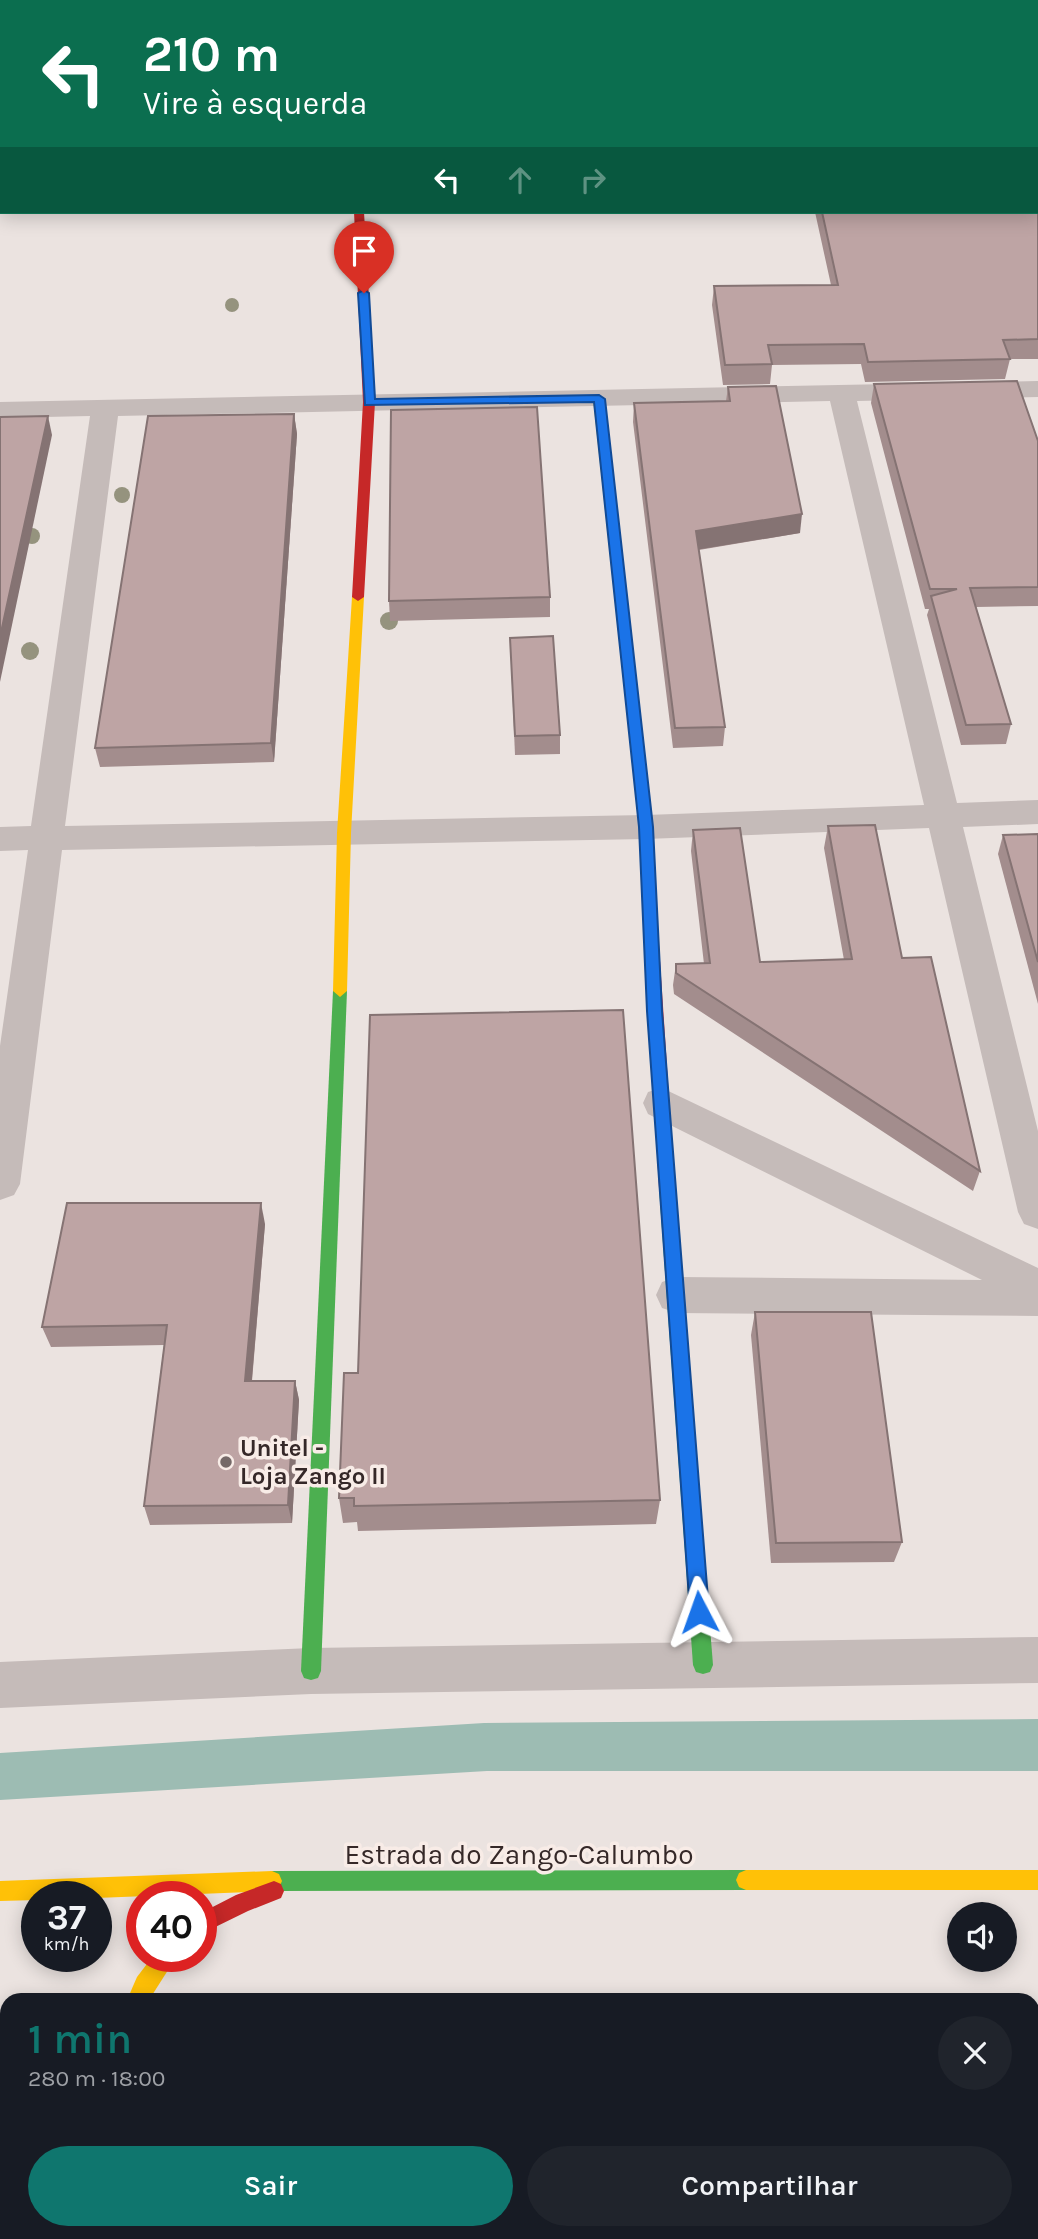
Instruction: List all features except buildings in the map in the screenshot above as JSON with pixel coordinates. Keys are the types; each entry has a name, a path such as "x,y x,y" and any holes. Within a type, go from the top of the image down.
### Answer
{"street":[{"path":"311,1671 339,1048 344,833 369,402 359,214"},
{"path":"0,410 1038,389"},
{"path":"842,394 1038,1212"},
{"path":"599,399 646,827 654,1011 703,1665"},
{"path":"0,1184 105,408"},
{"path":"0,839 646,827 1038,812"},
{"path":"662,1103 1038,1288"},
{"path":"677,1295 1038,1298"},
{"path":"0,1685 311,1671 1038,1660"},
{"path":"217,1916 243,1902 309,1880"},
{"name":"Estrada do Zango-Calumbo","path":"0,1891 309,1880 1038,1881"},
{"path":"141,1993 155,1972"}],"water":[{"path":"1038,1719 1038,1771 487,1771 0,1800 0,1753 484,1723"}],"traffic: fast":[{"path":"311,1671 340,991"},
{"path":"667,1188 703,1665"},
{"path":"272,1881 746,1880"}],"traffic: slow":[{"path":"599,399 646,827 650,915"},
{"path":"340,991 344,833 358,597"},
{"path":"746,1880 1038,1880"},
{"path":"0,1891 272,1881"},
{"path":"141,1993 155,1972"}],"traffic: jam":[{"path":"358,597 369,402 359,214"},
{"path":"650,915 667,1188"},
{"path":"217,1916 243,1902 274,1891"}],"place":[{"name":"Unitel - Loja Zango II","path":"226,1462"}],"route":[{"path":"364,293 369,402 599,399 646,827 654,1011 699,1612"}]}
